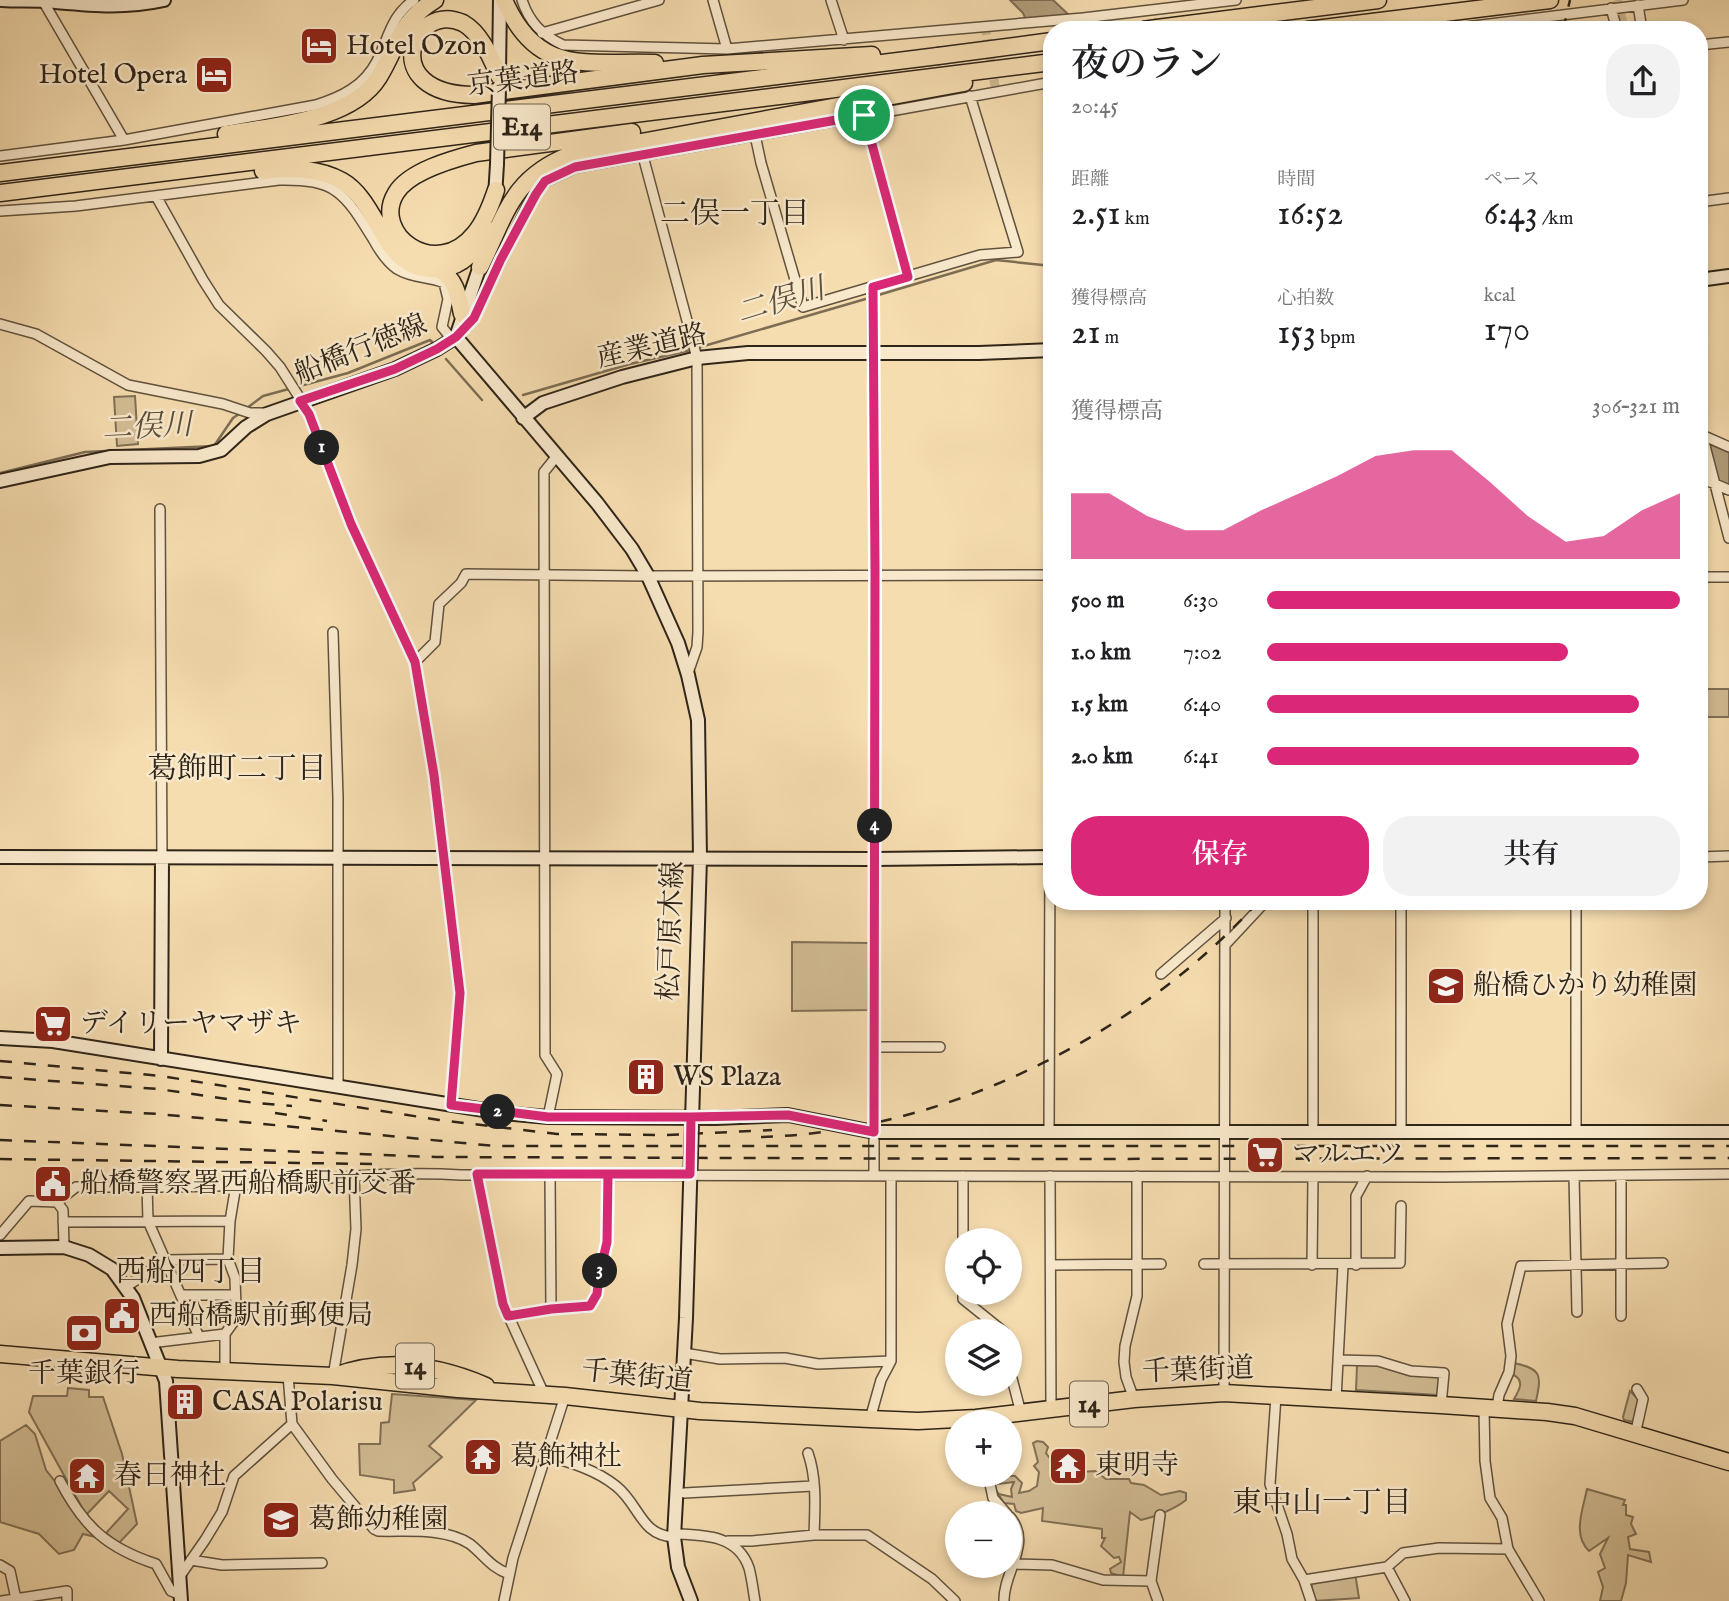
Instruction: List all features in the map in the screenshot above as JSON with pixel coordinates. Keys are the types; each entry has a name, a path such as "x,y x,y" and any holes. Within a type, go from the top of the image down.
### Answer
{"highway":[{"path":"156,153 224,134 300,121 336,110 356,100 377,81 406,24 435,0"},
{"path":"502,0 530,41 556,58 572,61 703,65"},
{"path":"1213,21 1378,0"},
{"path":"1380,21 1550,0"},
{"path":"499,81 478,37 462,22 438,19 414,37 412,56 427,83 461,95 703,65 896,53 938,56"},
{"name":"京葉道路","path":"0,173 1043,42"},
{"path":"480,267 512,199 522,185 536,171 570,155 991,78 1043,64"},
{"name":"京葉道路","path":"0,193 1043,64"},
{"path":"496,190 474,235 462,246 448,253 421,253 410,247 392,220 393,199 403,184 453,158 603,136 808,111"},
{"path":"156,174 217,177 279,168 307,171 341,180 368,207 389,245 398,255 417,266 439,269 467,259 492,221"},
{"path":"439,269 453,281 462,314"},
{"name":"千葉街道","path":"0,1354 161,1368 288,1375 332,1376 355,1368 393,1364 443,1371 495,1390 682,1409 945,1421"},
{"name":"千葉街道","path":"1022,1413 1134,1399 1224,1393 1491,1408 1547,1412 1599,1421 1729,1462"}],"street":[{"path":"2,0 43,0 102,7 164,0"},
{"path":"43,0 124,140"},
{"path":"0,156 124,140 316,105 343,96 368,75 376,63 394,20 414,0"},
{"name":"船橋行徳線","path":"0,481 110,457 212,454 228,446 246,427 294,392 395,369 456,337 480,267 492,221 498,164 502,0"},
{"path":"522,0 529,17 542,33 563,45 727,49 1083,18 1186,3 1236,0"},
{"path":"542,33 659,0"},
{"path":"713,0 727,49"},
{"path":"831,0 844,40"},
{"path":"1514,21 1683,0"},
{"path":"1638,5 1641,21"},
{"path":"1611,8 1615,21"},
{"path":"1708,44 1729,42"},
{"path":"0,211 76,206 279,180 304,180 331,188 346,199 378,248 396,268 411,276 443,283 448,299 442,327 450,337 456,337 474,318 527,206 545,181 575,167 1043,84"},
{"path":"755,135 803,307 979,256 1018,252 970,96"},
{"path":"864,115 908,277"},
{"path":"643,156 697,358 697,647 688,675"},
{"path":"156,196 219,305 280,367 309,414 351,524 415,662 434,775 460,993 451,1105"},
{"path":"1708,201 1729,198"},
{"path":"1708,279 1729,276"},
{"path":"873,287 874,1175"},
{"path":"0,324 36,334 128,385 223,404 250,413 267,414"},
{"name":"松戸原木線","path":"456,337 614,525 648,576 674,633 688,675 698,720 700,858 682,1409 675,1536 678,1567 691,1601"},
{"name":"産業道路","path":"523,418 543,403 622,377 697,358 748,353 1043,350"},
{"path":"1708,438 1729,447"},
{"path":"548,1117 557,1074 545,1055 544,472 556,457"},
{"path":"1708,458 1729,538"},
{"path":"1708,480 1729,490"},
{"path":"160,509 161,1059"},
{"path":"415,662 435,642 439,604 461,583 466,574 1043,575"},
{"path":"1708,577 1729,577"},
{"path":"333,632 338,857 338,1087"},
{"path":"1708,857 1729,856"},
{"path":"0,857 1043,857"},
{"path":"1049,1133 1051,910"},
{"path":"1224,1393 1226,910"},
{"path":"1226,944 1258,910"},
{"path":"1312,1124 1313,910"},
{"path":"1401,910 1401,1133"},
{"path":"1576,910 1576,1132"},
{"path":"1161,974 1226,918"},
{"path":"0,1038 52,1041 451,1105 548,1117 788,1115 874,1136 1049,1133 1729,1132"},
{"path":"879,1047 940,1047"},
{"path":"0,1235 29,1201 57,1202 76,1187 236,1185 354,1175 431,1173 1313,1177 1729,1174"},
{"path":"477,1174 503,1304 544,1394"},
{"path":"508,1316 551,1309 588,1307 596,1297 607,1242 608,1174"},
{"path":"332,1376 356,1229 354,1175"},
{"path":"550,1175 551,1309"},
{"path":"870,1419 881,1380 891,1361 891,1176"},
{"path":"962,1176 963,1228"},
{"path":"1050,1176 1051,1409"},
{"path":"1134,1399 1124,1362 1125,1346 1137,1296 1137,1176"},
{"path":"1356,1265 1356,1196 1367,1176"},
{"path":"1574,1176 1577,1312"},
{"path":"1621,1176 1621,1316"},
{"path":"1312,1265 1313,1177"},
{"path":"225,1371 225,1334 235,1320 235,1278 228,1259 236,1185"},
{"path":"148,1186 148,1221 199,1337"},
{"path":"57,1202 62,1207 64,1247"},
{"path":"1204,1264 1400,1263 1401,1206"},
{"path":"63,1222 230,1221"},
{"path":"0,1248 64,1247 102,1262 126,1287 166,1384 181,1598"},
{"path":"126,1287 165,1260 228,1259"},
{"path":"1539,1601 1508,1549 1502,1518 1490,1498 1485,1461 1491,1408 1499,1395 1510,1364 1507,1324 1521,1266 1663,1263"},
{"path":"1051,1265 1161,1264"},
{"path":"1336,1399 1343,1265"},
{"path":"181,1295 235,1295"},
{"path":"970,1305 988,1319"},
{"path":"150,1343 225,1334"},
{"path":"684,1353 720,1359 785,1358 818,1364 891,1361"},
{"path":"1339,1360 1378,1361 1411,1371 1444,1373 1441,1405"},
{"path":"288,1375 292,1424 332,1479 374,1529 426,1532 457,1538 470,1545 498,1570 509,1574"},
{"path":"1637,1389 1643,1399 1637,1426"},
{"path":"504,1601 509,1574 565,1396"},
{"path":"1276,1396 1271,1493 1287,1534 1292,1559 1304,1580 1311,1601"},
{"path":"180,1576 222,1512 234,1476 292,1424"},
{"path":"808,1453 816,1502 814,1535"},
{"path":"547,1456 600,1475 630,1499 639,1516 656,1534 701,1535 728,1541 814,1535 867,1535 932,1579 955,1601"},
{"path":"60,1480 83,1518 99,1535 114,1547 156,1564 171,1591 181,1598"},
{"path":"684,1493 813,1486"},
{"path":"1158,1601 1151,1581 1160,1516"},
{"path":"728,1541 741,1554 749,1569 755,1601"},
{"path":"1304,1580 1387,1567 1403,1553 1439,1548 1508,1549"},
{"path":"191,1560 222,1565 322,1563"},
{"path":"1022,1564 1052,1565 1103,1580 1151,1581"},
{"path":"0,1565 10,1571 16,1599"},
{"path":"1387,1567 1405,1601"},
{"path":"1004,1601 1006,1578"},
{"path":"2,1601 67,1591 67,1601"}],"shaded area":[{"path":"1010,0 1053,0 1075,21 1043,21 1043,36 1026,20"},
{"path":"135,396 138,444 117,446 114,397"},
{"path":"1708,443 1729,452 1729,486 1708,478"},
{"path":"1708,689 1729,689 1729,717 1708,717"},
{"path":"792,942 869,943 868,1010 792,1011"},
{"path":"1514,1363 1530,1368 1537,1374 1539,1385 1536,1401 1514,1399 1520,1382 1512,1374"},
{"path":"1357,1365 1377,1365 1405,1374 1437,1377 1440,1379 1438,1395 1356,1390"},
{"path":"68,1388 89,1390 89,1397 103,1397 122,1454 137,1524 119,1543 106,1533 128,1509 109,1491 86,1515 29,1412 33,1396 67,1396"},
{"path":"1630,1391 1640,1401 1634,1422 1624,1420 1623,1417"},
{"path":"392,1394 476,1400 429,1446 442,1457 413,1483 415,1490 394,1493 394,1480 360,1475 359,1444 380,1444 381,1423 389,1422"},
{"path":"26,1425 35,1434 46,1470 100,1538 83,1534 74,1550 59,1554 39,1534 0,1522 0,1441"},
{"path":"1043,1442 1048,1447 1046,1453 1057,1468 1050,1476 1051,1480 1095,1471 1106,1479 1129,1479 1131,1483 1144,1485 1161,1495 1180,1491 1186,1493 1186,1500 1171,1509 1141,1520 1130,1512 1123,1577 1111,1573 1110,1569 1121,1562 1119,1557 1114,1558 1101,1546 1105,1538 1102,1538 1102,1529 1042,1521 1043,1508 1022,1513 1022,1501 1003,1501 995,1489 999,1494 1012,1497 1012,1487 1021,1487 1019,1493 1037,1486 1039,1472 1034,1466 1038,1462 1033,1443"},
{"path":"1587,1489 1625,1500 1623,1505 1626,1505 1626,1515 1633,1517 1631,1524 1636,1534 1628,1537 1630,1549 1649,1552 1651,1562 1628,1555 1626,1583 1621,1601 1600,1601 1603,1587 1598,1572 1605,1568 1600,1554 1608,1538 1589,1551 1584,1545 1580,1522"},
{"path":"1355,1573 1359,1598 1314,1601 1311,1581"}],"pier":[{"path":"1043,26 1043,41 1029,28"}],"waterway":[{"name":"二俣川","path":"875,296 996,260 1043,265"},
{"name":"二俣川","path":"697,348 869,298"},
{"name":"二俣川","path":"247,408 263,396 348,373 430,340 434,344"},
{"name":"二俣川","path":"523,395 630,364 691,350"},
{"name":"二俣川","path":"446,359 482,400"},
{"name":"二俣川","path":"0,473 85,452 214,446 233,418 242,412"}],"tunnel":[{"path":"1617,0 1623,21"},
{"path":"985,26 996,92"}],"railway":[{"path":"1565,21 1570,0"},
{"path":"761,1137 830,1131 899,1117 967,1096 1033,1068 1096,1034 1156,994 1210,950 1250,910"},
{"path":"0,1061 161,1076 439,1120 557,1134 667,1135 772,1130"},
{"path":"0,1077 158,1089 292,1106"},
{"path":"0,1105 158,1114 495,1146 1729,1146"},
{"path":"275,1113 327,1121"},
{"path":"0,1140 435,1157 1729,1158"},
{"path":"0,1159 374,1164"}],"place":[{"name":"Hotel Ozon","path":"319,46"},
{"name":"Hotel Opera","path":"214,75"},
{"name":"船橋ひかり幼稚園","path":"1446,986"},
{"name":"デイリーヤマザキ","path":"53,1024"},
{"name":"WS Plaza","path":"646,1077"},
{"name":"マルエツ","path":"1265,1155"},
{"name":"船橋警察署西船橋駅前交番","path":"53,1184"},
{"name":"西船橋駅前郵便局","path":"122,1316"},
{"name":"千葉銀行","path":"84,1333"},
{"name":"CASA Polarisu","path":"185,1402"},
{"name":"葛飾神社","path":"483,1457"},
{"name":"東明寺","path":"1068,1466"},
{"name":"春日神社","path":"87,1476"},
{"name":"葛飾幼稚園","path":"281,1520"}],"district":[{"name":"二俣一丁目","path":"735,215"},
{"name":"葛飾町二丁目","path":"237,770"},
{"name":"西船四丁目","path":"191,1273"},
{"name":"東中山一丁目","path":"1322,1504"}],"route":[{"path":"864,115 575,167 545,181 527,206 474,318 456,337 415,361 300,401 309,414 351,524 415,662 434,775 460,993 451,1105 548,1117 691,1117 690,1174 608,1174 550,1175 477,1174 503,1304 508,1316 590,1306 597,1294 607,1242 608,1174 678,1174 690,1174 691,1117 788,1115 874,1132 873,287 908,277 864,115"}]}
